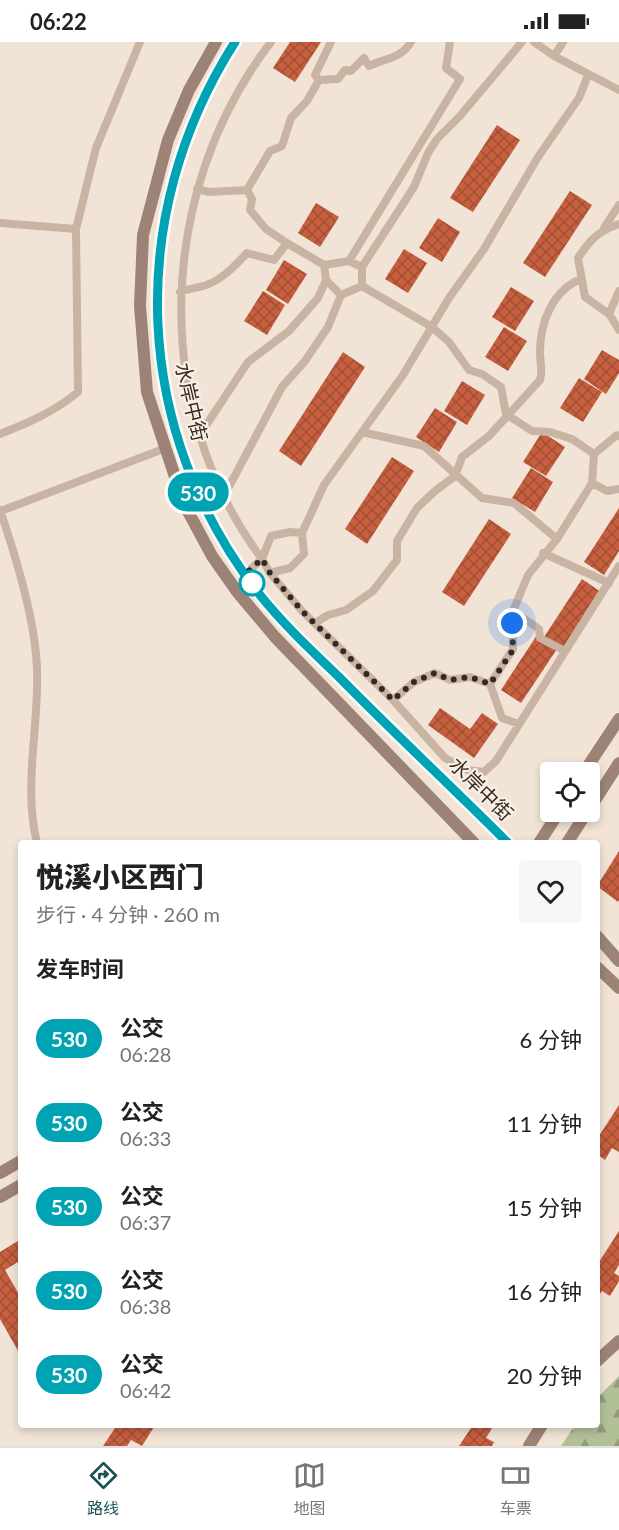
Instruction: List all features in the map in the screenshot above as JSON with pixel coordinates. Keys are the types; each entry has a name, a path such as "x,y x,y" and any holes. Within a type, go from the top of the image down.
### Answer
{"street":[{"path":"0,434 60,407 78,392 76,230 96,148 140,42"},
{"name":"水岸中街","path":"216,42 189,90 168,140 143,236 140,306 147,392 184,504 212,556 238,593 275,637 471,840"},
{"name":"水岸中街","path":"235,42 201,103 167,197 158,267 156,313 164,386 177,435 196,489 245,574 296,634 505,840"},
{"path":"271,42 243,82 210,150 188,227 180,292 186,377 201,434 224,496 245,536 270,573 315,623 393,700 445,758 466,770 484,772 496,760 619,566"},
{"path":"319,80 315,75 331,42"},
{"path":"319,80 338,79 345,70 351,71 364,58 369,66 381,60 390,60 407,49 411,42"},
{"path":"349,261 460,79 446,68 450,42"},
{"path":"362,286 362,267 414,187 428,153 437,139 460,116 522,42"},
{"path":"534,42 554,56 619,90"},
{"path":"554,56 563,42"},
{"path":"270,573 290,568 304,554 302,533 324,485 404,375 432,327 484,249 538,157 579,98 588,75"},
{"path":"247,190 270,151 282,146 291,118 307,101 319,80"},
{"path":"197,189 209,192 247,190"},
{"path":"247,190 252,199 250,210 266,229 324,266 349,261 362,267"},
{"path":"604,229 619,206"},
{"path":"0,223 76,230"},
{"path":"619,224 604,229 592,237 578,258 585,297 609,314 619,330"},
{"path":"180,292 215,280 248,253 274,260 287,243"},
{"path":"201,434 249,362 289,331 318,298 326,280 324,266"},
{"path":"315,623 328,615 346,610 373,591 397,560 397,541 417,508 455,476 462,457 489,436 506,414 540,380 543,370 540,352 551,305 568,284 581,279"},
{"path":"326,280 341,295"},
{"path":"362,286 432,327 449,342 469,370 482,374 501,387 506,414 532,430 550,432 572,439 594,454"},
{"path":"224,496 282,387 305,361 328,327 341,295 362,286"},
{"path":"609,314 619,291"},
{"path":"362,432 424,446 482,498 514,503 557,539"},
{"path":"490,684 513,650 513,611 528,575 543,553 557,539 592,483 594,454 618,433"},
{"path":"36,840 30,816 37,669 26,599 0,511 166,448"},
{"path":"592,483 607,491 619,489"},
{"path":"245,574 262,559 272,536 290,532 302,533"},
{"path":"543,553 609,583"},
{"path":"513,611 539,629 540,638 565,651"},
{"path":"393,700 414,682 435,673 450,680 470,677 490,684"},
{"path":"490,684 502,718 519,724"},
{"path":"591,762 619,719"},
{"path":"600,792 619,763"},
{"path":"541,840 553,822"},
{"path":"569,840 580,822"},
{"path":"600,939 619,961"},
{"path":"600,970 619,988"},
{"path":"0,1173 18,1163"},
{"path":"0,1197 18,1187"},
{"path":"600,1358 619,1341"},
{"path":"529,1446 541,1428"}],"green space":[{"path":"619,1376 619,1446 561,1446 573,1428 600,1428 600,1395"}],"building":[{"path":"290,42 321,42 295,82 273,68"},
{"path":"497,125 520,140 473,212 450,198"},
{"path":"570,191 592,205 545,277 523,263"},
{"path":"316,203 339,217 320,247 298,233"},
{"path":"438,218 460,232 442,262 419,248"},
{"path":"404,249 427,263 408,293 385,279"},
{"path":"284,260 307,274 288,304 266,290"},
{"path":"511,287 534,301 515,331 492,317"},
{"path":"263,291 285,305 267,335 244,321"},
{"path":"504,327 527,341 508,371 485,357"},
{"path":"602,350 619,360 619,373 606,394 584,379"},
{"path":"343,352 365,367 301,466 279,451"},
{"path":"579,378 602,392 583,422 560,408"},
{"path":"462,381 485,395 467,425 444,411"},
{"path":"435,408 457,422 439,452 416,437"},
{"path":"542,432 565,447 546,476 523,462"},
{"path":"392,457 414,471 367,544 345,529"},
{"path":"531,468 553,482 535,512 512,498"},
{"path":"619,508 619,551 604,575 584,562"},
{"path":"489,519 511,534 464,606 442,592"},
{"path":"582,579 601,592 563,650 544,637"},
{"path":"537,635 557,649 521,703 501,690"},
{"path":"440,708 470,729 482,713 498,724 474,758 428,725"},
{"path":"619,851 618,902 600,888 600,881"},
{"path":"619,1105 619,1152 612,1148 605,1160 600,1156 600,1134"},
{"path":"619,1231 619,1265 614,1273 619,1276 619,1281 610,1296 602,1291 600,1294 600,1260"},
{"path":"18,1241 18,1262 5,1270 18,1293 18,1351 0,1319 0,1252"},
{"path":"115,1428 153,1428 142,1446 131,1440 127,1446 103,1446"},
{"path":"471,1428 492,1428 486,1438 494,1442 492,1446 459,1446"}],"bus line":[{"name":"530","path":"235,42 201,103 193,123 167,197 163,222 156,313 164,386 177,435 196,489 234,559 261,596 310,649 505,840"}],"route":[{"path":"252,583 253,585 245,574 262,559 270,573 302,611 347,658 393,700 414,682 435,673 450,680 470,677 490,684 513,650 512,623"}]}
